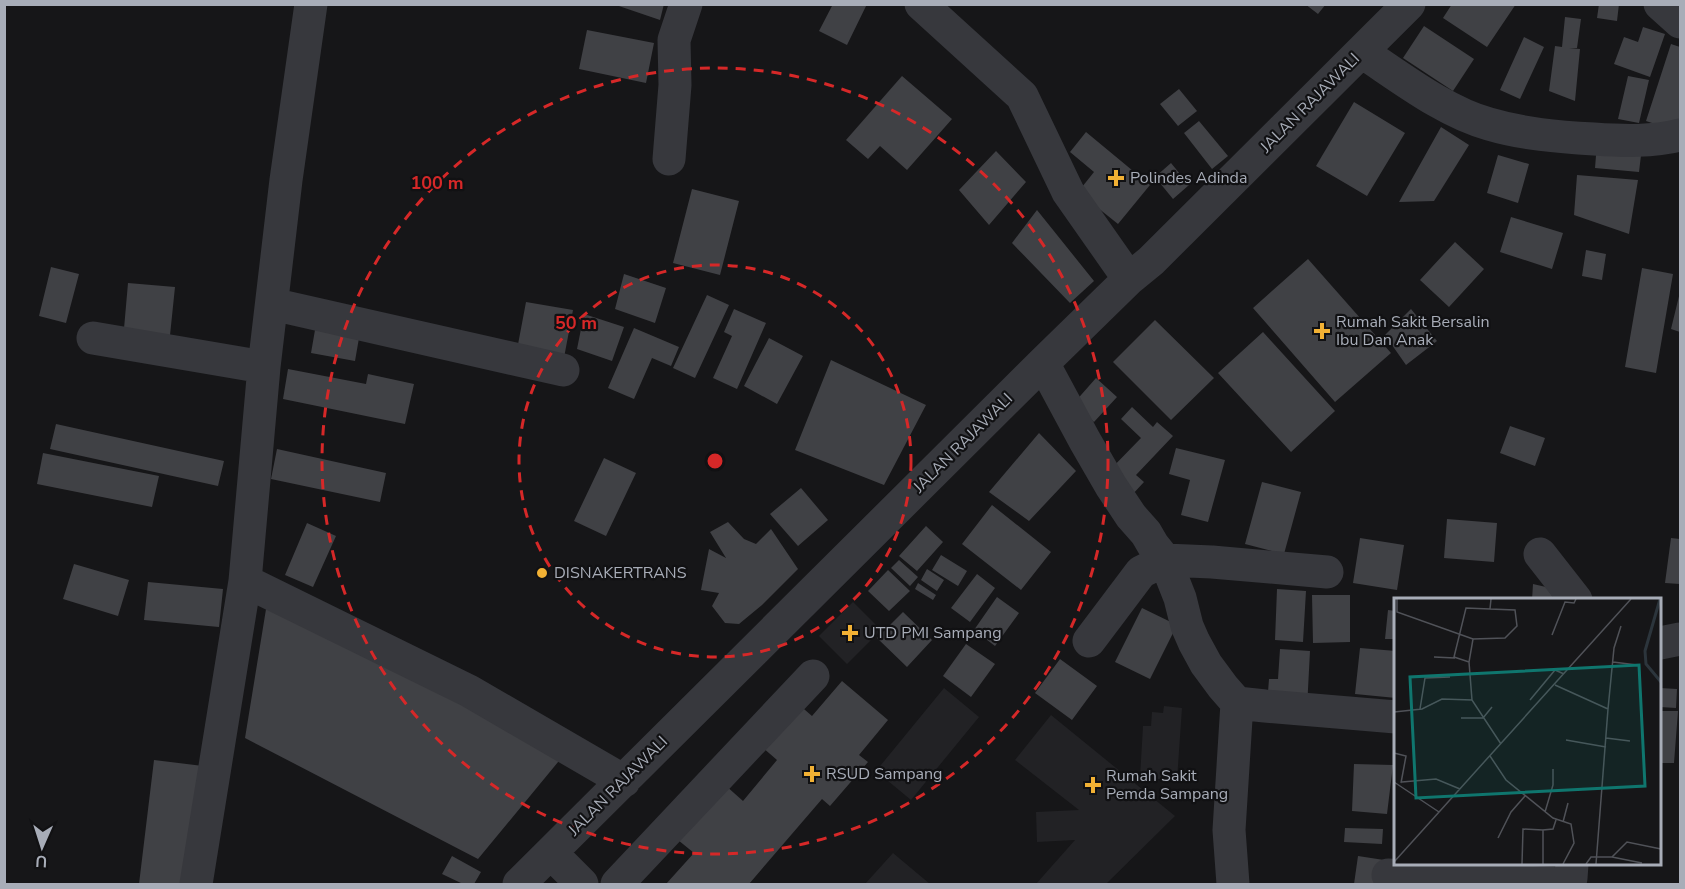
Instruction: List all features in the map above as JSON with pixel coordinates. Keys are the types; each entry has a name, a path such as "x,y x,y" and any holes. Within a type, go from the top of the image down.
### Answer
{"street":[{"path":"196,885 245,580 264,367 286,180 311,4"},
{"path":"669,159 675,85 674,40 686,4"},
{"path":"921,4 1022,96 1068,192 1129,279"},
{"name":"JALAN RAJAWALI","path":"519,885 1043,363 1129,279 1151,261 1409,4"},
{"path":"1660,4 1680,22"},
{"path":"1362,52 1422,91 1469,117 1488,124 1532,134 1617,141 1663,140 1680,135"},
{"path":"272,304 563,370"},
{"path":"93,338 264,367"},
{"path":"1043,363 1111,486 1165,560 1187,626 1206,664 1238,703 1394,717"},
{"path":"1540,554 1574,598"},
{"path":"1089,641 1141,572 1165,560 1327,572"},
{"path":"245,580 469,691 624,781"},
{"path":"1661,643 1680,639"},
{"path":"617,885 813,676"},
{"path":"1233,885 1229,830 1238,703"},
{"path":"551,853 582,885"},
{"path":"1388,875 1562,884 1571,878 1572,865"}],"shaded area":[{"name":"UTD PMI Sampang","path":"853,602 881,630 847,664 819,636"},
{"path":"944,688 979,717 911,800 876,771"},
{"path":"1164,706 1182,708 1177,780 1140,778 1143,726 1151,726 1152,712 1163,713"},
{"name":"Rumah Sakit Pemda Sampang","path":"1051,715 1175,816 1106,884 1036,884 1075,840 1037,842 1036,812 1079,810 1015,760"},
{"path":"893,853 930,884 865,884"}],"building":[{"path":"613,4 664,4 660,20"},
{"path":"833,4 867,4 847,45 819,31"},
{"path":"1305,4 1326,4 1318,14"},
{"path":"1452,4 1516,4 1487,47 1443,18"},
{"path":"1599,4 1619,4 1617,21 1597,18"},
{"path":"1565,17 1581,19 1577,48 1569,48 1580,49 1575,101 1549,91 1555,46 1562,47"},
{"path":"1424,26 1474,59 1453,91 1403,58"},
{"path":"1643,27 1665,34 1650,77 1614,64 1624,37 1638,42"},
{"path":"587,30 654,43 646,83 579,69"},
{"path":"1524,37 1544,47 1520,99 1500,90"},
{"path":"1671,44 1680,47 1679,132 1646,121"},
{"path":"902,76 952,119 907,170 880,146 868,159 846,140"},
{"path":"1628,76 1649,80 1639,123 1618,119"},
{"path":"1179,89 1197,111 1178,126 1160,104"},
{"path":"1354,102 1405,133 1367,196 1316,166"},
{"path":"1199,121 1228,156 1212,169 1184,133"},
{"path":"1441,127 1469,145 1434,201 1399,202"},
{"name":"Polindes Adinda","path":"1086,132 1150,185 1118,224 1078,192 1094,172 1070,152"},
{"path":"1597,143 1642,147 1639,172 1595,168"},
{"path":"996,151 1026,182 989,225 959,190"},
{"path":"1498,155 1529,164 1518,203 1487,193"},
{"path":"1171,163 1189,185 1173,199 1155,177"},
{"path":"1577,175 1638,180 1629,234 1574,215"},
{"path":"692,189 739,201 720,275 673,263"},
{"path":"1037,210 1094,281 1070,303 1012,243"},
{"path":"1511,217 1563,233 1552,269 1500,252"},
{"path":"1455,242 1484,269 1449,307 1420,280"},
{"path":"1586,250 1606,254 1602,280 1582,276"},
{"name":"Rumah Sakit Bersalin Ibu Dan Anak","path":"1308,259 1391,353 1335,402 1253,308"},
{"path":"51,267 79,274 66,323 39,316"},
{"path":"1642,268 1673,274 1656,373 1625,367"},
{"path":"624,274 666,288 655,323 615,309"},
{"path":"128,283 175,287 169,345 123,340"},
{"path":"1680,292 1680,332 1671,329"},
{"path":"707,295 729,305 695,378 673,368"},
{"path":"526,302 573,310 563,363 516,355"},
{"path":"734,309 766,323 737,389 713,378 732,336 724,332"},
{"path":"1411,309 1437,341 1406,365 1385,335"},
{"path":"584,314 624,327 612,361 577,349"},
{"path":"1155,320 1214,378 1171,420 1113,362"},
{"path":"634,328 679,347 671,366 652,358 634,399 608,388"},
{"path":"315,330 359,338 355,361 311,353"},
{"name":"Rumah Sakit Bersalin Ibu Dan Anak","path":"1263,332 1335,411 1291,452 1218,373"},
{"path":"769,338 803,356 777,404 744,386"},
{"path":"831,360 926,405 884,485 795,450"},
{"path":"288,369 366,384 368,374 414,384 405,424 283,399"},
{"path":"1096,378 1117,397 1094,422 1074,403"},
{"path":"1132,407 1153,427 1157,422 1173,436 1136,475 1144,482 1131,496 1106,474 1141,438 1121,419"},
{"path":"56,424 224,461 218,486 50,449"},
{"path":"1510,426 1545,438 1535,466 1500,453"},
{"path":"1039,433 1076,471 1029,521 989,492"},
{"path":"1176,448 1225,460 1208,522 1181,515 1190,480 1169,474"},
{"path":"277,449 386,473 380,502 271,479"},
{"path":"43,453 159,476 152,507 37,484"},
{"path":"604,458 636,473 606,536 574,521"},
{"path":"1262,482 1301,492 1284,554 1245,544"},
{"path":"801,488 828,520 798,546 770,514"},
{"path":"992,505 1051,552 1021,590 962,544"},
{"path":"1447,519 1497,523 1494,562 1444,558"},
{"path":"728,522 744,539 756,544 771,529 798,569 739,624 725,623 712,606 719,593 701,590 709,549 726,558 710,532"},
{"path":"307,523 336,536 313,587 285,575"},
{"path":"926,526 943,542 917,571 899,556"},
{"path":"1360,538 1404,545 1397,590 1353,583"},
{"path":"1671,538 1680,539 1680,584 1665,583"},
{"path":"941,555 967,571 958,586 932,570"},
{"path":"899,560 918,577 910,586 891,568"},
{"path":"74,564 129,580 118,616 63,599"},
{"path":"927,569 944,580 937,591 921,580"},
{"path":"888,570 910,591 889,611 868,591"},
{"path":"977,574 995,588 970,622 951,608"},
{"path":"148,582 223,589 219,627 144,620"},
{"path":"918,583 936,595 933,600 915,589"},
{"path":"1533,584 1546,587 1554,598 1532,598"},
{"path":"1277,589 1306,591 1303,642 1275,640"},
{"path":"1312,595 1350,595 1350,642 1313,643"},
{"path":"997,597 1019,613 995,646 974,630"},
{"path":"267,603 563,756 478,859 245,738"},
{"path":"1142,608 1177,625 1150,679 1115,662"},
{"path":"1388,610 1394,611 1394,639 1385,639"},
{"path":"903,612 932,640 907,667 877,638"},
{"path":"966,644 995,664 971,697 943,676"},
{"path":"1360,648 1394,651 1394,698 1355,694"},
{"path":"1280,649 1310,651 1307,708 1267,705 1269,679 1278,679"},
{"path":"1060,659 1097,686 1072,720 1035,693"},
{"name":"RSUD Sampang","path":"842,681 888,720 859,755 868,762 830,806 822,799 749,884 666,884 694,853 678,840 725,785 743,801 777,760 761,746 797,703 812,716"},
{"path":"1661,688 1677,689 1676,708 1661,707"},
{"path":"1661,711 1678,711 1674,763 1661,763"},
{"path":"154,760 203,766 189,884 139,884"},
{"path":"1354,764 1393,765 1387,814 1352,811"},
{"path":"1345,828 1383,829 1382,844 1344,842"},
{"path":"452,856 481,872 474,884 463,884 442,874"},
{"path":"1358,856 1384,860 1380,884 1354,884"}],"place":[{"name":"Polindes Adinda","path":"1116,178"},
{"name":"Rumah Sakit Bersalin Ibu Dan Anak","path":"1322,331"},
{"name":"DISNAKERTRANS","path":"542,573"},
{"name":"UTD PMI Sampang","path":"850,633"},
{"name":"RSUD Sampang","path":"812,774"},
{"name":"Rumah Sakit Pemda Sampang","path":"1093,785"}]}
